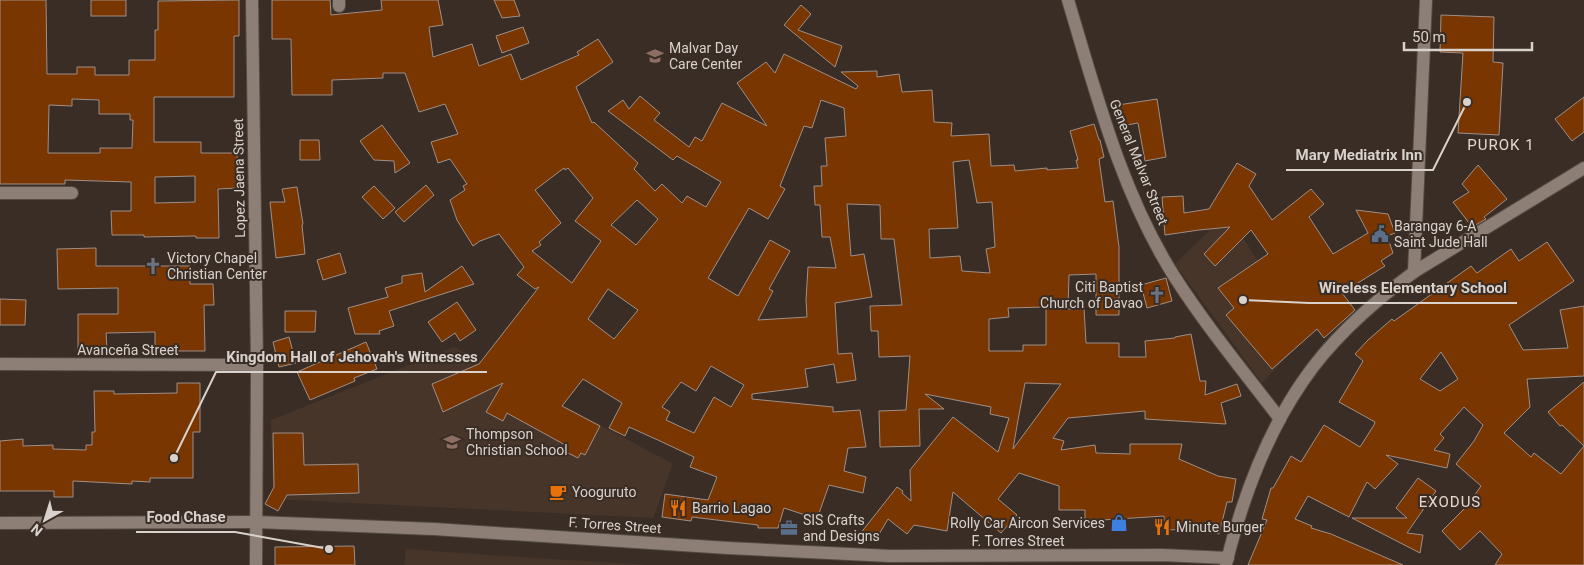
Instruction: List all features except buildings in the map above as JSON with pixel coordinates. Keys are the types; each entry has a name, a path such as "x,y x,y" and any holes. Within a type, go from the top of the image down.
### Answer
{"main road":[{"name":"Lopez Jaena Street","path":"252,0 257,365 256,565"},
{"name":"General Malvar Street","path":"1068,0 1099,103 1129,186 1148,227 1173,274 1206,324 1280,419"},
{"path":"1414,272 1426,0"},
{"path":"1227,561 1236,523 1258,466 1280,419 1302,382 1327,350 1350,326 1391,289 1414,272 1584,168"},
{"path":"0,193 72,192"},
{"name":"Avanceña Street","path":"0,364 257,365"},
{"name":"F. Torres Street","path":"0,523 256,522 434,529 881,556 1179,555 1227,561"}],"shaded area":[{"path":"1227,213 1307,337 1262,383 1175,264"},
{"name":"Thompson Christian School","path":"454,347 673,464 653,518 273,499 271,420"},
{"path":"406,549 489,555 650,565 404,565"}],"place":[{"name":"Malvar Day Care Center","path":"655,56"},
{"name":"Mary Mediatrix Inn","path":"1467,102"},
{"name":"Barangay 6-A Saint Jude Hall","path":"1380,234"},
{"name":"Victory Chapel Christian Center","path":"153,266"},
{"name":"Citi Baptist Church of Davao","path":"1157,295"},
{"name":"Wireless Elementary School","path":"1243,300"},
{"name":"Thompson Christian School","path":"452,442"},
{"name":"Kingdom Hall of Jehovah's Witnesses","path":"174,458"},
{"name":"Yooguruto","path":"558,492"},
{"name":"Barrio Lagao","path":"678,508"},
{"name":"Rolly Car Aircon Services","path":"1119,523"},
{"name":"Minute Burger","path":"1162,527"},
{"name":"SIS Crafts and Designs","path":"789,528"},
{"name":"Food Chase","path":"329,549"}],"district":[{"name":"PUROK 1","path":"1501,145"},
{"name":"EXODUS","path":"1450,502"}]}
